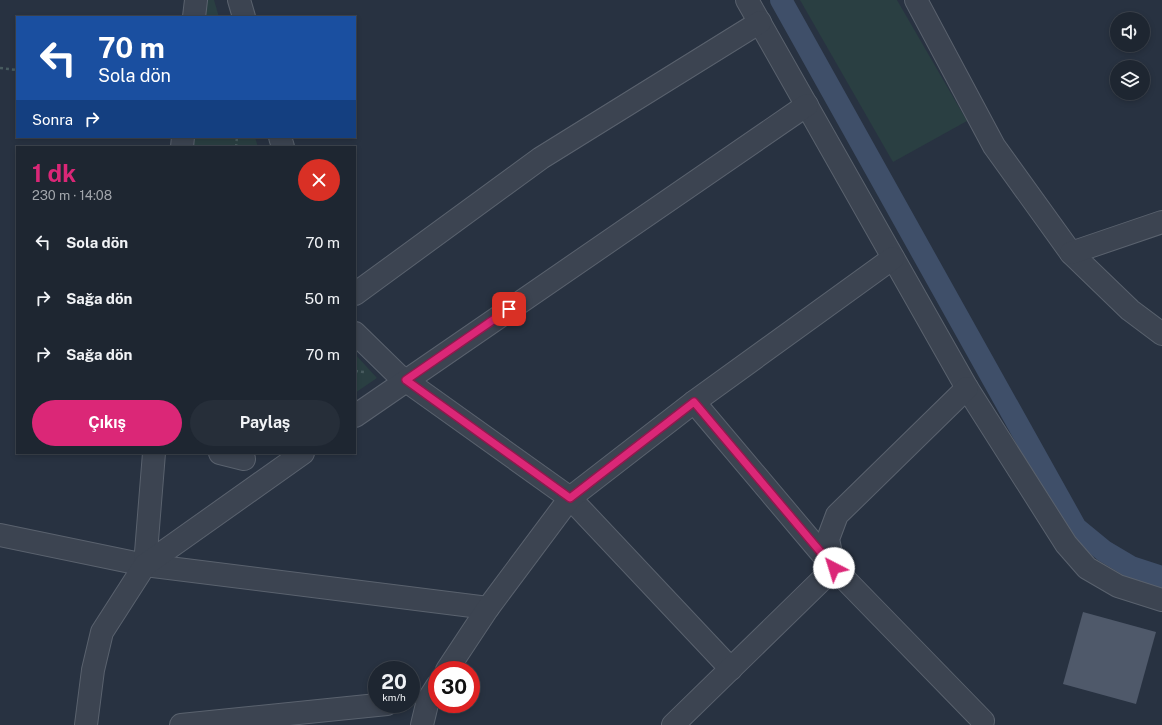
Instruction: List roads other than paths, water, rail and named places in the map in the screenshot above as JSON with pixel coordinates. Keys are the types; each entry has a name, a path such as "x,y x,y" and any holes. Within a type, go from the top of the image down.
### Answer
{"street":[{"path":"194,16 196,0"},
{"path":"239,0 244,16"},
{"path":"747,0 967,388 1066,544 1087,568 1118,586 1162,600"},
{"path":"916,0 994,146 1071,253 1130,310 1162,334"},
{"path":"356,293 541,158 760,22"},
{"path":"356,415 806,105"},
{"path":"1071,253 1162,222"},
{"path":"453,661 488,608 570,498 694,402 893,258"},
{"path":"356,334 398,374 570,498 731,669"},
{"path":"834,568 828,539 837,515 967,388"},
{"path":"694,402 834,568 983,721 982,725"},
{"path":"145,565 154,454"},
{"path":"224,454 244,459"},
{"path":"86,725 93,670 102,632 145,565 302,454"},
{"path":"0,535 145,565 488,608"},
{"path":"673,725 834,568"},
{"path":"422,725 425,696"},
{"path":"181,725 368,706"}],"waterway":[{"path":"781,0 1076,528 1104,551 1131,567 1162,577"}]}
